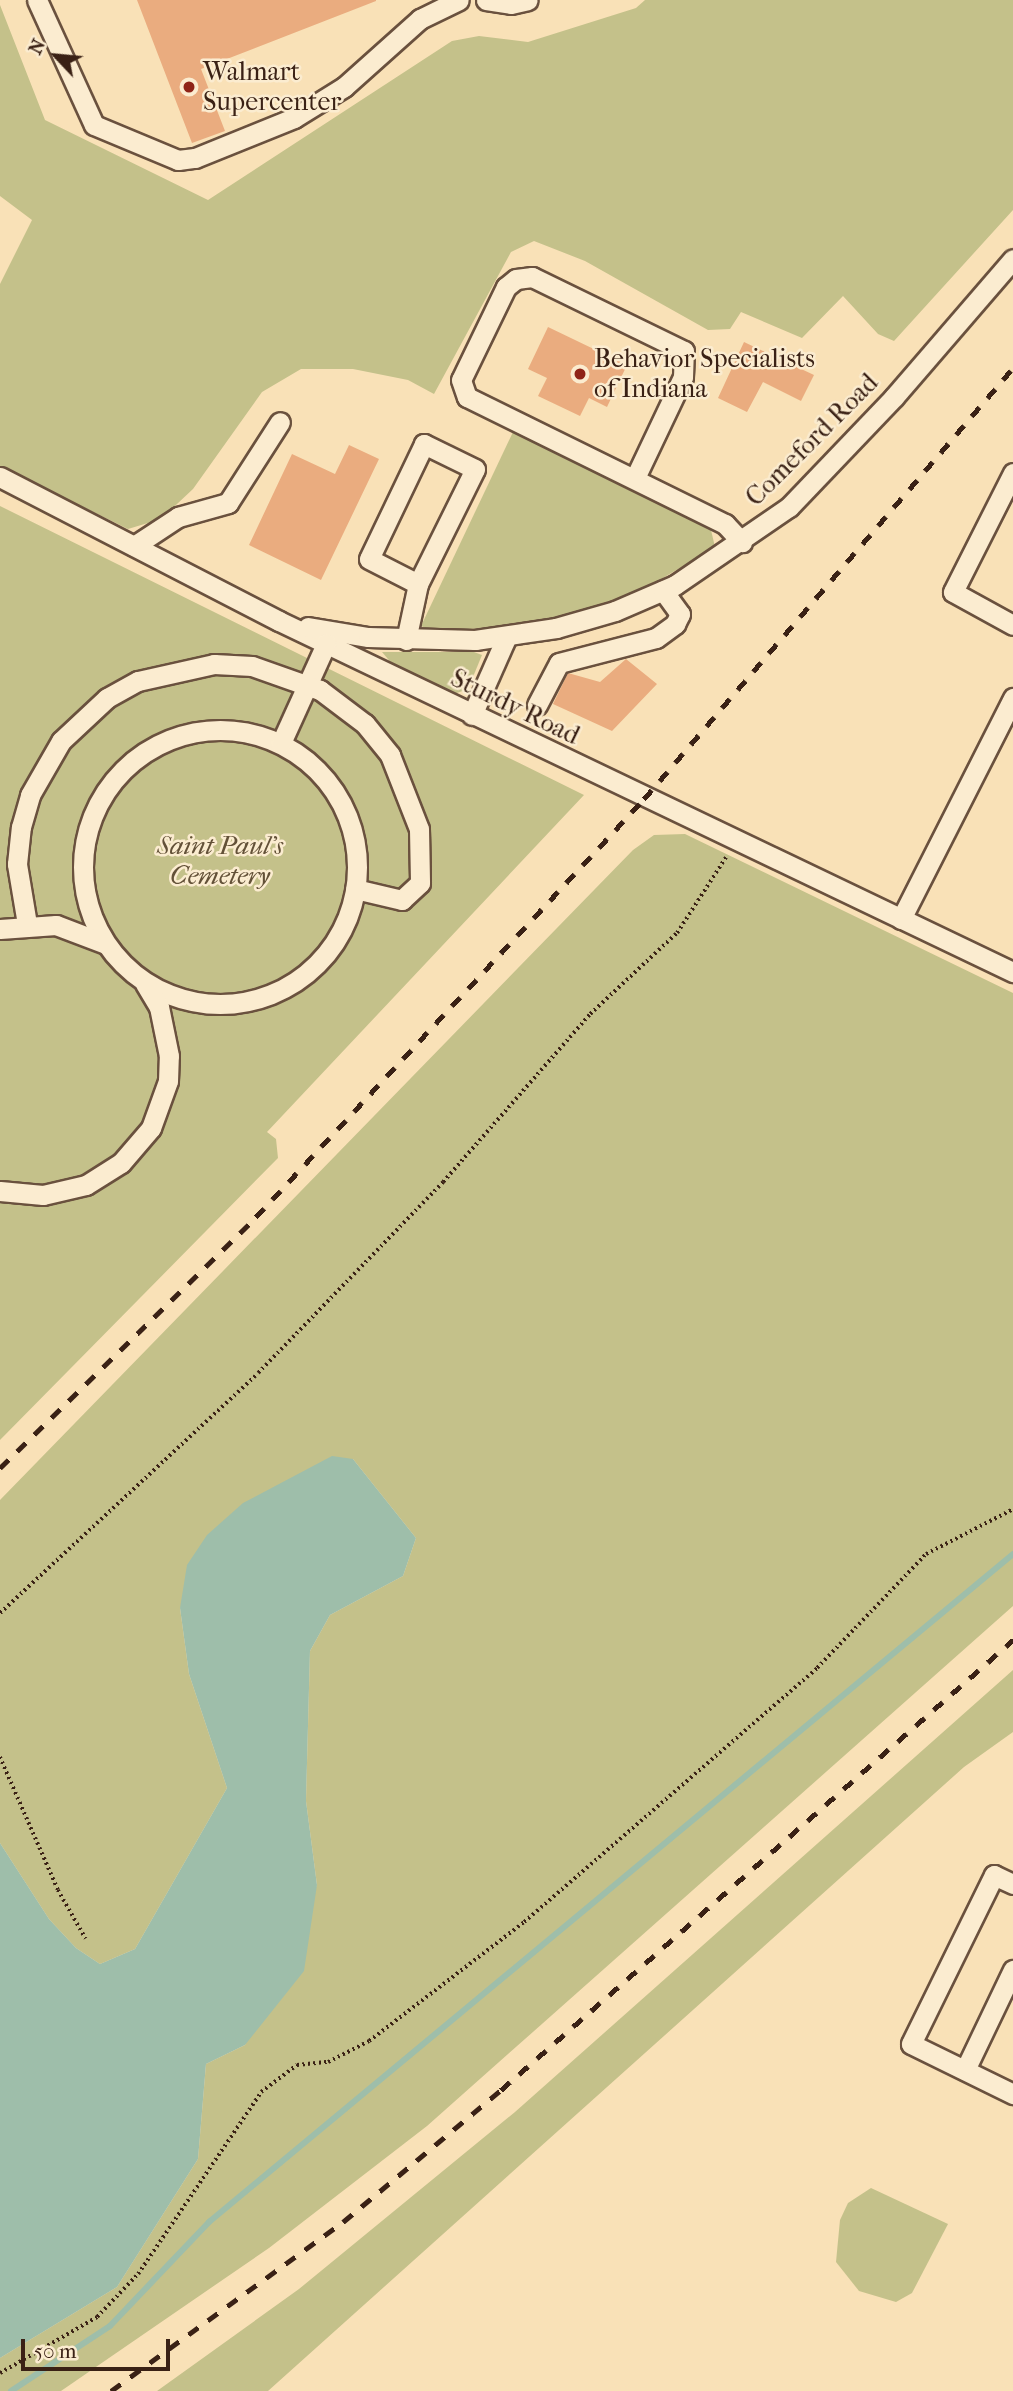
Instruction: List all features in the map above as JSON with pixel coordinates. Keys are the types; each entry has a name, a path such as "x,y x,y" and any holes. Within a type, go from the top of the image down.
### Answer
{"street":[{"path":"37,0 94,125 178,160 195,158 294,118 344,87 420,19 459,0"},
{"path":"486,0 528,0"},
{"name":"Comeford Road","path":"279,621 406,640 507,636 615,611 663,591 742,542 825,471 1013,259"},
{"path":"635,478 683,377 684,351 532,278 511,282 462,389 467,397 725,523 742,542"},
{"path":"134,546 178,517 228,503 280,422"},
{"path":"406,640 418,584 475,469 424,444 369,559 418,584"},
{"path":"1013,473 953,592 1013,625"},
{"name":"Sturdy Road","path":"0,477 326,644 735,843 1013,972"},
{"path":"537,705 559,663 656,638 676,624 680,614 663,591"},
{"path":"472,715 507,636"},
{"path":"281,743 326,644"},
{"path":"27,924 17,864 21,827 44,766 80,720 138,681 177,668 252,666 308,684 357,717 390,755 419,829 423,863 420,883 411,895 402,900 355,888"},
{"path":"901,919 1013,698"},
{"path":"0,1191 43,1195 86,1185 121,1163 151,1128 168,1081 169,1056 159,1007 144,982 106,944 90,910 83,866 92,818 112,782 144,753 191,733 242,731 281,743 318,771 347,814 355,842 355,888 343,926 322,959 273,994 208,1004 144,982"},
{"path":"0,929 27,924 79,932 106,944"},
{"path":"1013,1884 994,1875 911,2044 1013,2094"},
{"path":"965,2070 1005,2009 1013,1970"}],"path":[{"path":"0,1613 258,1373 443,1182 590,1014 677,933 735,843"},
{"path":"0,2373 97,2317 130,2282 224,2153 261,2092 297,2065 328,2062 369,2041 513,1931 807,1677 926,1554 1013,1509"},
{"path":"0,1757 58,1890 86,1940"}],"green space":[{"path":"645,0 1013,0 1013,210 894,341 878,334 843,296 802,338 741,312 730,329 708,330 585,261 534,241 511,252 434,394 408,380 353,369 301,369 262,392 193,489 161,519 128,529 0,466 0,284 32,220 0,196 0,5 45,120 208,200 452,41 479,36 528,42 636,8"},
{"path":"513,432 699,519 711,530 715,547 641,591 541,623 435,632 421,626"},
{"name":"Saint Paul's Cemetery","path":"0,506 584,795 267,1132 276,1139 278,1158 0,1440"},
{"path":"382,652 474,652 482,655 468,689 454,694 393,665"},
{"path":"685,834 1013,993 1013,1606 427,2126 269,2248 61,2391 0,2391 0,2358 117,2287 198,2159 206,2064 245,2045 317,1885 306,1801 310,1651 330,1615 403,1576 416,1538 353,1459 180,1608 189,1674 227,1788 135,1949 100,1964 76,1948 49,1919 0,1843 0,1500 633,850 654,835"},
{"path":"1013,1670 1013,1732 964,1767 268,2391 157,2391 299,2289 515,2112"},
{"path":"871,2188 948,2224 912,2293 896,2302 859,2291 836,2262 840,2220 848,2203"}],"shaded area":[{"path":"332,1456 353,1459 416,1538 403,1576 330,1615 310,1651 306,1801 317,1885 304,1971 245,2045 206,2064 198,2159 117,2287 0,2358 0,1843 49,1919 76,1948 100,1964 135,1949 227,1788 189,1674 180,1608 187,1565 207,1535 243,1503"}],"building":[{"name":"Walmart Supercenter","path":"137,0 376,1 201,69 225,131 192,143"},
{"name":"Behavior Specialists of Indiana","path":"548,327 627,365 607,407 589,398 580,416 538,396 547,378 528,369"},
{"path":"744,342 814,375 801,401 763,382 747,412 718,398"},
{"path":"349,445 379,459 321,580 249,545 292,454 335,474"},
{"path":"626,659 657,684 612,731 553,704 568,673 600,682"}],"waterway":[{"path":"11,2391 110,2326 209,2222 1013,1554"}],"railway":[{"path":"0,1468 256,1217 644,799 1013,368"},
{"path":"111,2391 343,2222 501,2090 1013,1640"}],"place":[{"name":"Walmart Supercenter","path":"189,87"},
{"name":"Behavior Specialists of Indiana","path":"580,374"}]}
